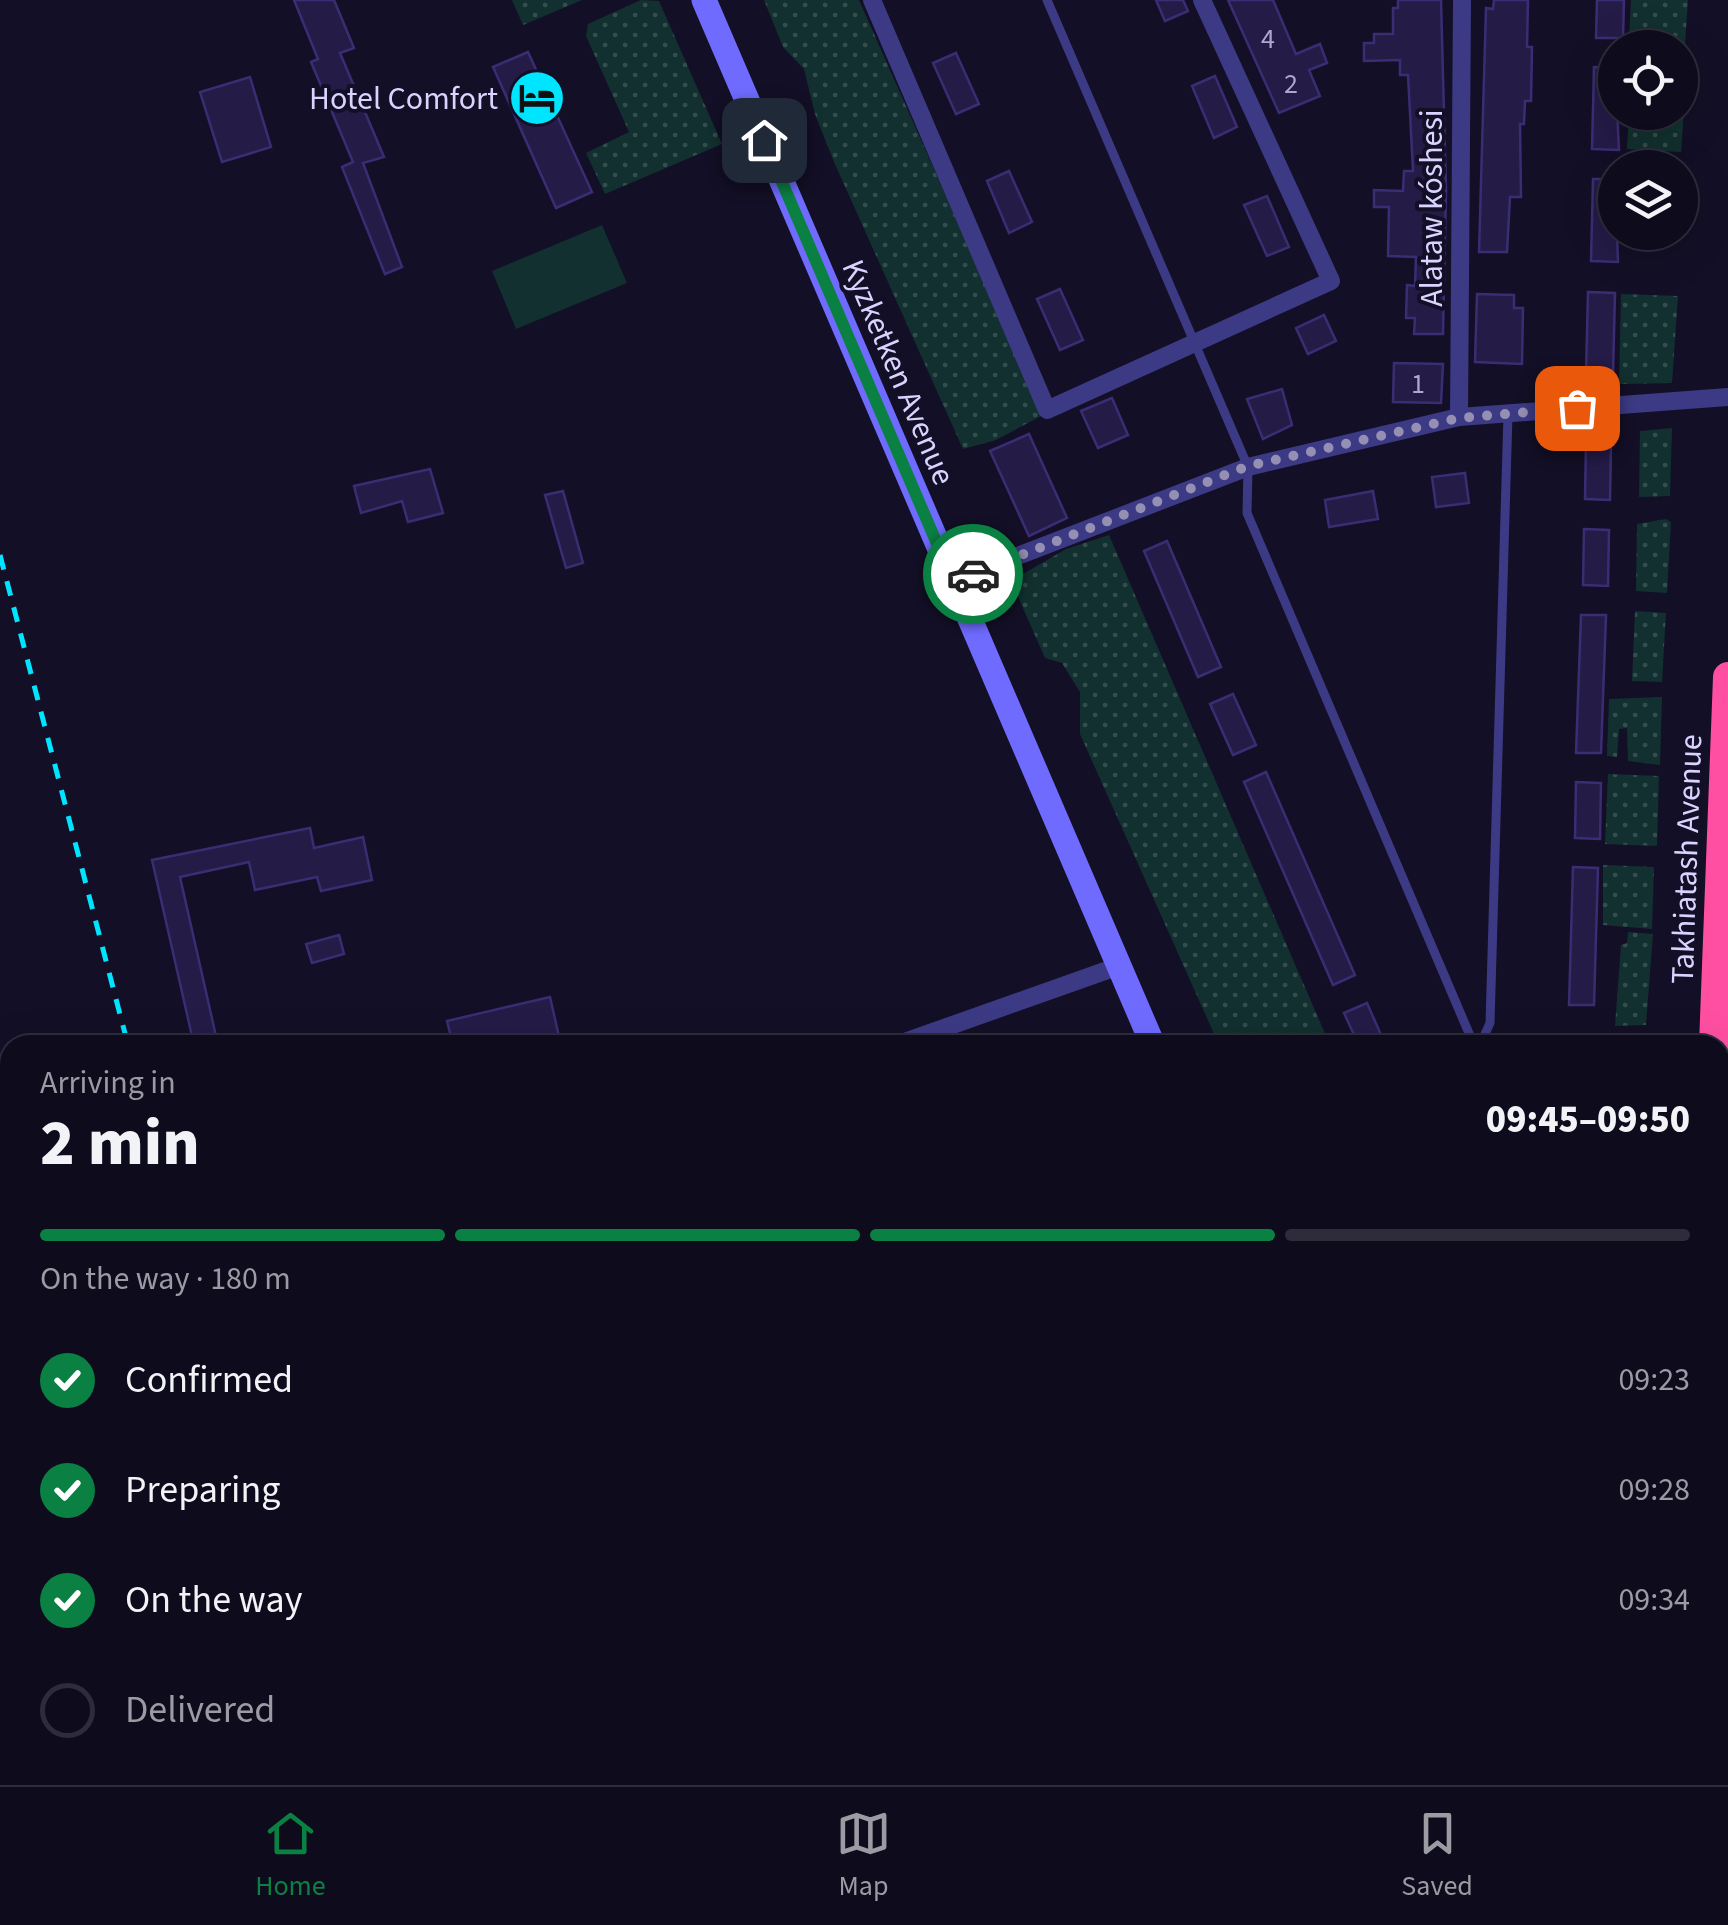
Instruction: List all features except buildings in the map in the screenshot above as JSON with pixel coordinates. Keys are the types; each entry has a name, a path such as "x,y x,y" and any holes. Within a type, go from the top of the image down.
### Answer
{"highway":[{"name":"Takhiatash Avenue","path":"1716,1035 1722,993 1728,677"}],"street":[{"name":"Kyzketken Avenue","path":"704,0 1149,1035"},
{"path":"872,0 1047,410 1196,346 1331,281 1202,0"},
{"name":"Alataw kóshesi","path":"1459,418 1462,0"},
{"path":"953,581 1248,466 1459,418 1728,397"},
{"path":"924,1035 1118,966"}],"lane":[{"path":"1048,0 1248,466 1246,513 1473,1035"},
{"path":"1483,1035 1490,1023 1508,414"}],"green space":[{"path":"512,0 582,0 523,25"},
{"path":"641,0 659,1 722,144 605,194 586,153 629,132 586,36 588,24"},
{"path":"764,0 859,0 1043,415 996,440 963,449 834,162 815,114 804,69 783,47"},
{"path":"1631,0 1688,0 1686,30 1629,30"},
{"path":"1628,130 1683,130 1681,150 1627,149"},
{"path":"602,225 627,283 516,329 492,271"},
{"path":"1621,294 1678,296 1672,383 1619,384"},
{"path":"1672,428 1670,496 1639,497 1640,431"},
{"path":"1666,519 1671,522 1667,593 1636,591 1637,524"},
{"path":"1109,535 1326,1035 1215,1035 1080,734 1080,692 1062,663 1045,658 1011,581 1066,549"},
{"path":"1635,611 1666,613 1662,682 1632,681"},
{"path":"1662,697 1660,765 1628,761 1627,728 1619,729 1617,757 1607,756 1609,699"},
{"path":"1608,774 1659,776 1657,846 1605,844"},
{"path":"1603,865 1654,867 1652,929 1603,925"},
{"path":"1628,932 1653,934 1646,1025 1615,1026 1621,945 1627,943"}],"railway":[{"path":"0,555 125,1035"}],"way so far":[{"path":"973,574 1248,466 1459,418 1577,408"}],"place":[{"name":"Hotel Comfort","path":"537,98"}],"route":[{"path":"764,140 953,581 973,574"}]}
